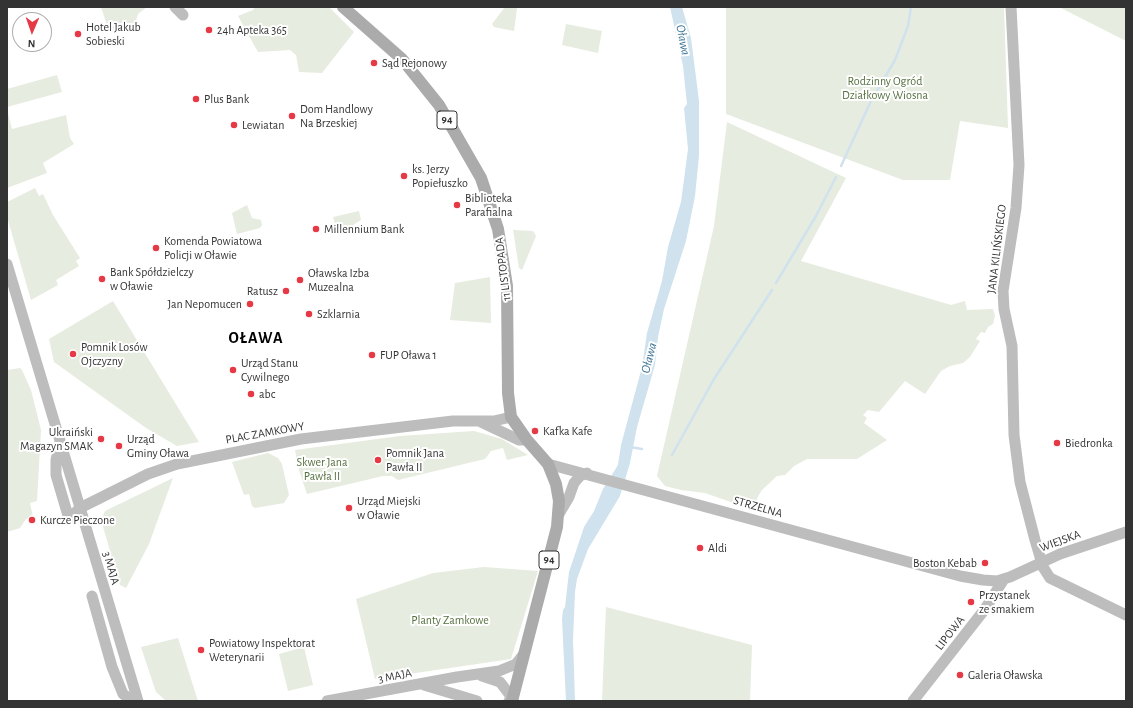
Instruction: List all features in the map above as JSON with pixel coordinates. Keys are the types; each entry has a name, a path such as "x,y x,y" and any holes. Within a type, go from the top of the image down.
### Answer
{"main road":[{"name":"11 LISTOPADA","path":"343,7 402,59 430,94 446,118 487,191 498,229 505,269 508,305 509,399 511,417"},
{"name":"94","path":"511,417 527,440 548,464 557,488 559,501 559,514 525,653 511,700"}],"street":[{"name":"JANA KILIŃSKIEGO","path":"1011,7 1019,165 1016,208 1004,277 1003,299 1012,346 1013,416 1016,459 1020,482 1046,573 1054,582 1126,615"},
{"name":"3 MAJA","path":"7,264 138,701"},
{"name":"PLAC ZAMKOWY","path":"69,519 80,508 148,474 177,464 301,439 411,426 494,421 511,417"},
{"name":"PLAC ZAMKOWY","path":"479,421 519,440 527,440"},
{"name":"3 MAJA","path":"60,442 56,460 56,475 69,519"},
{"name":"STRZELNA","path":"548,464 638,487 960,576 992,581 1004,579"},
{"path":"559,514 569,497 574,483 580,476 588,474"},
{"name":"WIEJSKA","path":"1004,579 1042,561 1126,532"},
{"name":"LIPOWA","path":"913,701 984,609 1004,579"},
{"path":"92,596 112,667 123,694 132,701"},
{"name":"3 MAJA","path":"327,701 500,671 519,662 525,653"},
{"name":"3 MAJA","path":"472,675 483,676 500,682 511,700"},
{"name":"3 MAJA","path":"421,684 477,701"},
{"path":"439,689 456,701"}],"green space":[{"path":"101,7 147,7 138,14 135,23 109,31"},
{"path":"255,7 329,7 354,32 322,73 299,72 296,55 290,50 258,52 238,16 253,10"},
{"path":"505,7 516,7 517,9 514,31 494,27 492,24"},
{"name":"Rodzinny Ogród Działkowy Wiosna","path":"726,7 1004,7 1008,128 960,121 950,180 903,180 726,114"},
{"path":"1059,7 1126,7 1126,41"},
{"path":"566,24 602,31 598,53 562,45"},
{"path":"57,75 62,92 7,107 7,89"},
{"path":"7,109 12,129 66,115 70,138 74,144 43,163 47,173 7,188"},
{"path":"727,122 846,178 801,261 951,305 965,301 967,310 993,309 995,316 993,324 988,327 985,333 981,332 976,339 980,341 970,357 963,363 950,366 941,371 925,394 905,381 879,412 868,410 863,415 867,418 864,423 887,440 857,459 807,459 794,466 785,475 777,476 762,490 757,498 756,507 751,509 705,493 665,486 657,476 714,226"},
{"path":"35,188 39,196 43,194 53,215 80,258 76,261 79,266 56,280 58,285 31,300 7,217 7,202"},
{"path":"247,205 252,218 261,220 262,225 260,228 237,234 232,213"},
{"path":"359,211 361,220 347,229 337,231 333,217"},
{"path":"513,230 533,231 536,236 522,270 519,268"},
{"path":"490,277 491,323 450,320 455,283"},
{"path":"113,301 199,442 177,446 146,428 54,362 49,339"},
{"path":"20,368 31,390 41,430 37,501 30,503 33,517 26,519 20,528 7,532 7,370"},
{"name":"Skwer Jana Pawła II","path":"474,431 502,439 528,455 507,460 503,448 491,451 485,459 398,480 392,476 383,476 307,494 299,470 295,450 400,436"},
{"path":"268,453 278,458 282,464 289,495 284,503 255,508 252,506 249,494 244,495 232,462"},
{"path":"173,478 149,544 126,588 120,585 101,520 105,511"},
{"name":"Planty Zamkowe","path":"484,567 538,571 511,659 375,679 356,599 433,573"},
{"path":"606,607 752,645 750,701 602,701"},
{"path":"178,638 198,701 166,701 156,692 141,647"},
{"path":"304,647 313,685 288,691 279,654"}],"water":[{"name":"Oława","path":"670,7 682,7 691,38 699,101 699,156 695,196 686,241 664,309 658,337 655,365 637,427 630,463 620,496 588,549 577,579 573,640 575,701 566,701 562,619 569,572 584,527 594,511 603,489 618,465 621,445 642,367 647,333 662,281 668,247 681,202 688,149 684,108 687,104 683,66"}],"waterway":[{"path":"841,166 871,101 895,60 908,26 911,7"},
{"path":"776,283 816,216 836,177"},
{"path":"672,455 714,379 772,290"},
{"path":"630,447 642,449"}],"place":[{"name":"24h Apteka 365","path":"209,30"},
{"name":"Hotel Jakub Sobieski","path":"78,34"},
{"name":"Sąd Rejonowy","path":"374,63"},
{"name":"Plus Bank","path":"196,99"},
{"name":"Dom Handlowy Na Brzeskiej","path":"292,116"},
{"name":"Lewiatan","path":"234,125"},
{"name":"ks. Jerzy Popiełuszko","path":"404,176"},
{"name":"Biblioteka Parafialna","path":"457,205"},
{"name":"Millennium Bank","path":"316,229"},
{"name":"Komenda Powiatowa Policji w Oławie","path":"156,248"},
{"name":"Bank Spółdzielczy w Oławie","path":"102,279"},
{"name":"Oławska Izba Muzealna","path":"300,280"},
{"name":"Ratusz","path":"286,291"},
{"name":"Jan Nepomucen","path":"250,304"},
{"name":"Szklarnia","path":"309,314"},
{"name":"Pomnik Losów Ojczyzny","path":"73,354"},
{"name":"FUP Oława 1","path":"372,355"},
{"name":"Urząd Stanu Cywilnego","path":"233,370"},
{"name":"abc","path":"251,394"},
{"name":"Kafka Kafe","path":"535,431"},
{"name":"Ukraiński Magazyn SMAK","path":"101,439"},
{"name":"Biedronka","path":"1057,443"},
{"name":"Urząd Gminy Oława","path":"119,446"},
{"name":"Pomnik Jana Pawła II","path":"378,460"},
{"name":"Urząd Miejski w Oławie","path":"349,508"},
{"name":"Kurcze Pieczone","path":"32,520"},
{"name":"Aldi","path":"700,548"},
{"name":"Boston Kebab","path":"985,563"},
{"name":"Przystanek ze smakiem","path":"971,602"},
{"name":"Powiatowy Inspektorat Weterynarii","path":"201,650"},
{"name":"Galeria Oławska","path":"960,675"}],"district":[{"name":"OŁAWA","path":"256,338"}]}
